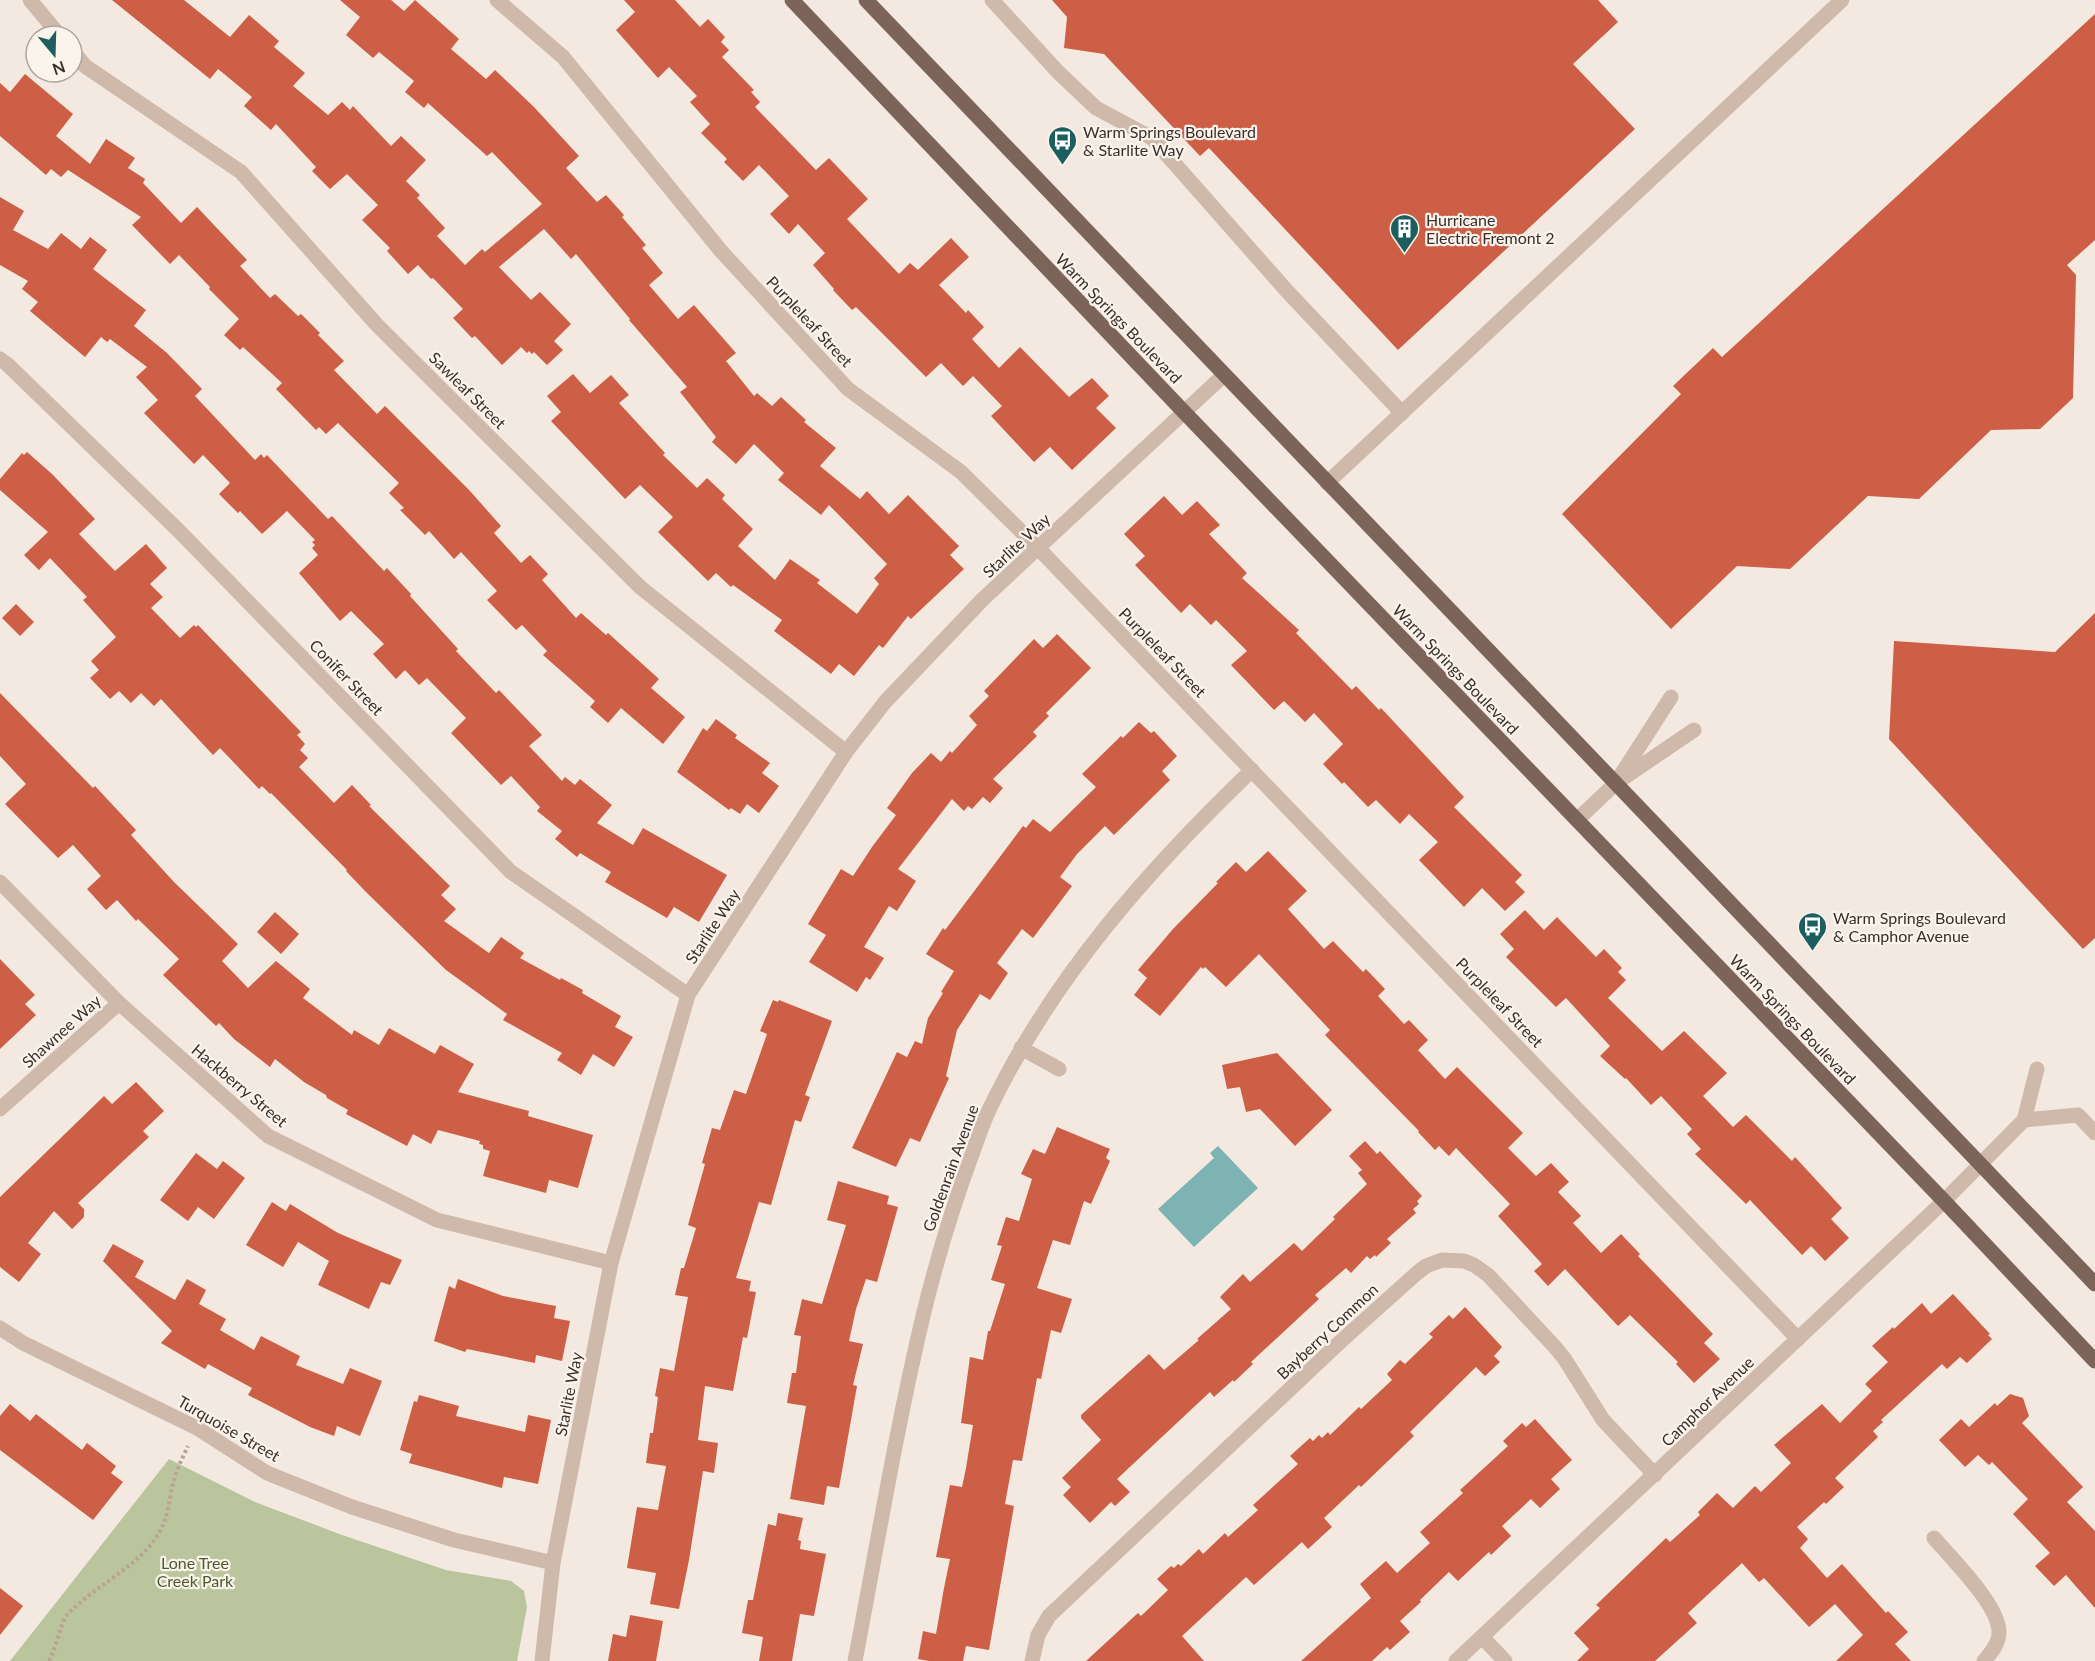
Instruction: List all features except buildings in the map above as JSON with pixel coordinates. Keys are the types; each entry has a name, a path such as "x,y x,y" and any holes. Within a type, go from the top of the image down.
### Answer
{"main road":[{"name":"Warm Springs Boulevard","path":"792,0 2095,1361"},
{"path":"866,0 2095,1284"}],"street":[{"path":"30,0 50,24"},
{"name":"Purpleleaf Street","path":"497,0 562,57 721,251 848,389 961,472 1039,549 1798,1339"},
{"path":"992,0 1058,72 1096,108 1152,138 1286,290 1402,413"},
{"path":"1327,483 1842,0"},
{"name":"Sawleaf Street","path":"84,65 241,172 376,325 640,587 846,752"},
{"name":"Conifer Street","path":"0,359 179,531 511,872 688,995"},
{"name":"Starlite Way","path":"542,1661 553,1563 611,1263 688,995 846,752 885,702 983,599 1224,375"},
{"path":"1616,783 1671,697"},
{"path":"1577,820 1616,783 1694,730"},
{"name":"Goldenrain Avenue","path":"855,1661 904,1394 945,1232 988,1112 1021,1048 1071,971 1103,929 1138,886 1197,822 1252,770"},
{"name":"Hackberry Street","path":"0,882 119,1003 268,1136 437,1220 611,1263"},
{"name":"Shawnee Way","path":"0,1110 119,1003"},
{"path":"1021,1048 1059,1068"},
{"path":"2037,1069 2024,1120 2078,1115 2092,1122"},
{"name":"Camphor Avenue","path":"1456,1661 1944,1201 2024,1120"},
{"name":"Bayberry Common","path":"1032,1661 1038,1635 1049,1616 1340,1342 1417,1273 1434,1262 1464,1261 1488,1275 1554,1346 1603,1420 1655,1475"},
{"name":"Turquoise Street","path":"0,1328 23,1342 197,1428 267,1473 352,1506 454,1540 553,1563"},
{"path":"1934,1538 1986,1599 1998,1622 2000,1634 1993,1651 1984,1661"},
{"path":"1482,1636 1505,1661"}],"path":[{"path":"49,1661 55,1650 64,1617 139,1557 160,1532 168,1510 174,1480 197,1428"}],"green space":[{"name":"Lone Tree Creek Park","path":"169,1459 255,1502 342,1535 446,1570 511,1581 524,1591 527,1607 517,1661 10,1661"}],"water":[{"path":"1218,1146 1258,1188 1194,1247 1158,1209 1214,1158 1210,1153"}],"place":[{"name":"Warm Springs Boulevard & Starlite Way","path":"1062,166"},
{"name":"Hurricane Electric Fremont 2","path":"1405,254"},
{"name":"Warm Springs Boulevard & Camphor Avenue","path":"1812,952"}]}
